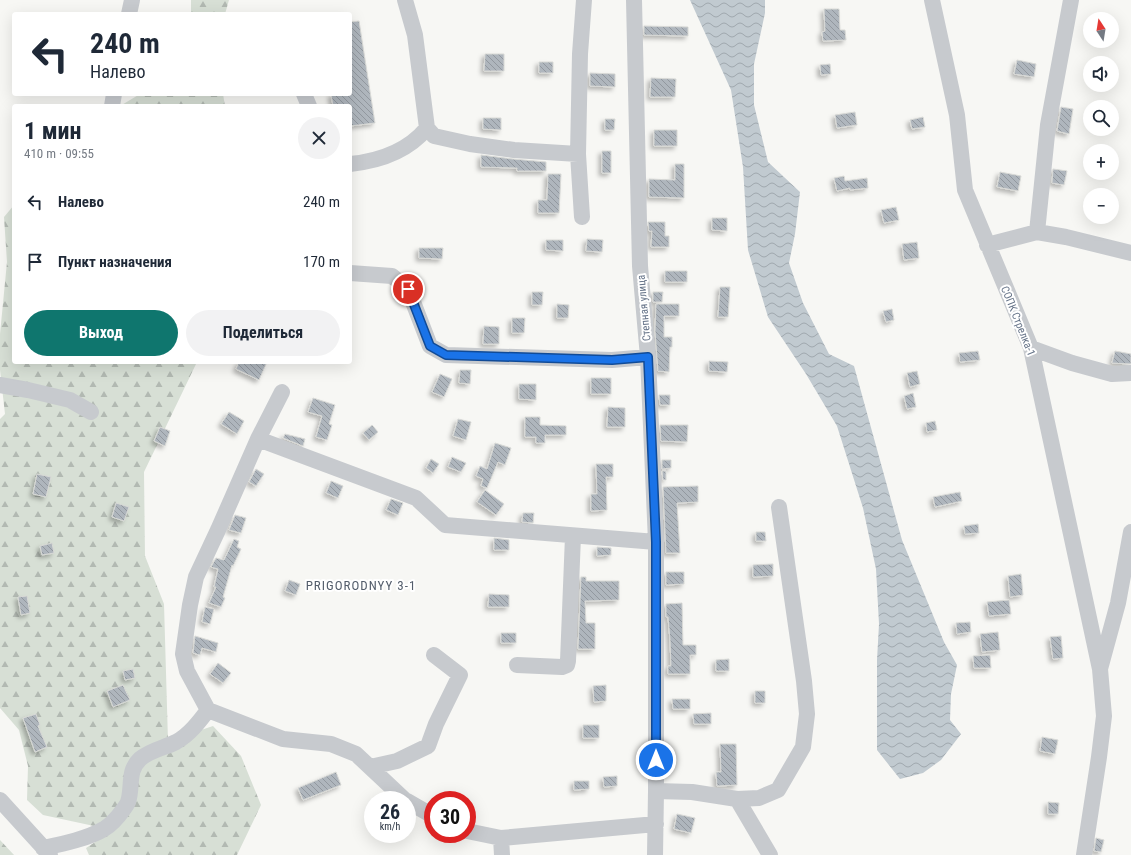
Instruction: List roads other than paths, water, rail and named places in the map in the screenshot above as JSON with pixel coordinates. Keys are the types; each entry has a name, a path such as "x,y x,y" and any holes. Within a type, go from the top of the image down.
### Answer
{"street":[{"path":"129,12 132,0"},
{"path":"405,0 415,35 428,128 434,136 470,144 514,150 578,154"},
{"path":"582,217 578,154 580,54 584,0"},
{"name":"Степная улица","path":"634,0 640,266 648,357 656,542 655,855"},
{"name":"СОПК Стрелка-1","path":"932,0 957,115 965,190 1031,348 1100,670"},
{"path":"1037,232 1048,125 1072,0"},
{"path":"352,164 379,159 403,149 419,138 428,128"},
{"path":"988,245 1037,232 1066,237 1131,253"},
{"path":"352,273 392,276 408,289 430,346 446,355 612,360 648,357"},
{"path":"1031,348 1072,363 1112,374 1131,373"},
{"path":"0,385 70,400 91,412"},
{"path":"282,392 258,439 196,577 190,605 183,654 187,671 208,710 283,739 331,744 356,754 396,791"},
{"path":"258,439 416,498 445,525 656,542"},
{"path":"656,791 692,792 737,799 759,798 778,790 803,747 807,714 804,681 780,508"},
{"path":"1084,855 1104,716 1100,670 1118,603 1131,532"},
{"path":"517,665 562,667 567,665 573,536"},
{"path":"370,766 397,761 428,746 436,724 460,675 434,655"},
{"path":"0,800 47,852 104,829 117,819 128,803 131,776 135,765 141,758 152,751 176,741 188,733 198,724 208,710"},
{"path":"737,799 770,855"},
{"path":"476,833 501,838 656,824"},
{"path":"501,838 502,855"}],"water":[{"path":"690,0 765,0 765,13 754,64 754,105 768,162 800,192 795,234 789,263 803,303 829,354 854,366 902,540 944,642 957,665 951,694 950,720 961,734 941,760 923,773 900,779 877,750 877,660 879,624 876,569 863,508 837,426 806,374 768,317 748,250 743,167 731,90"}],"district":[{"name":"PRIGORODNYY 3-1","path":"361,585"}]}
